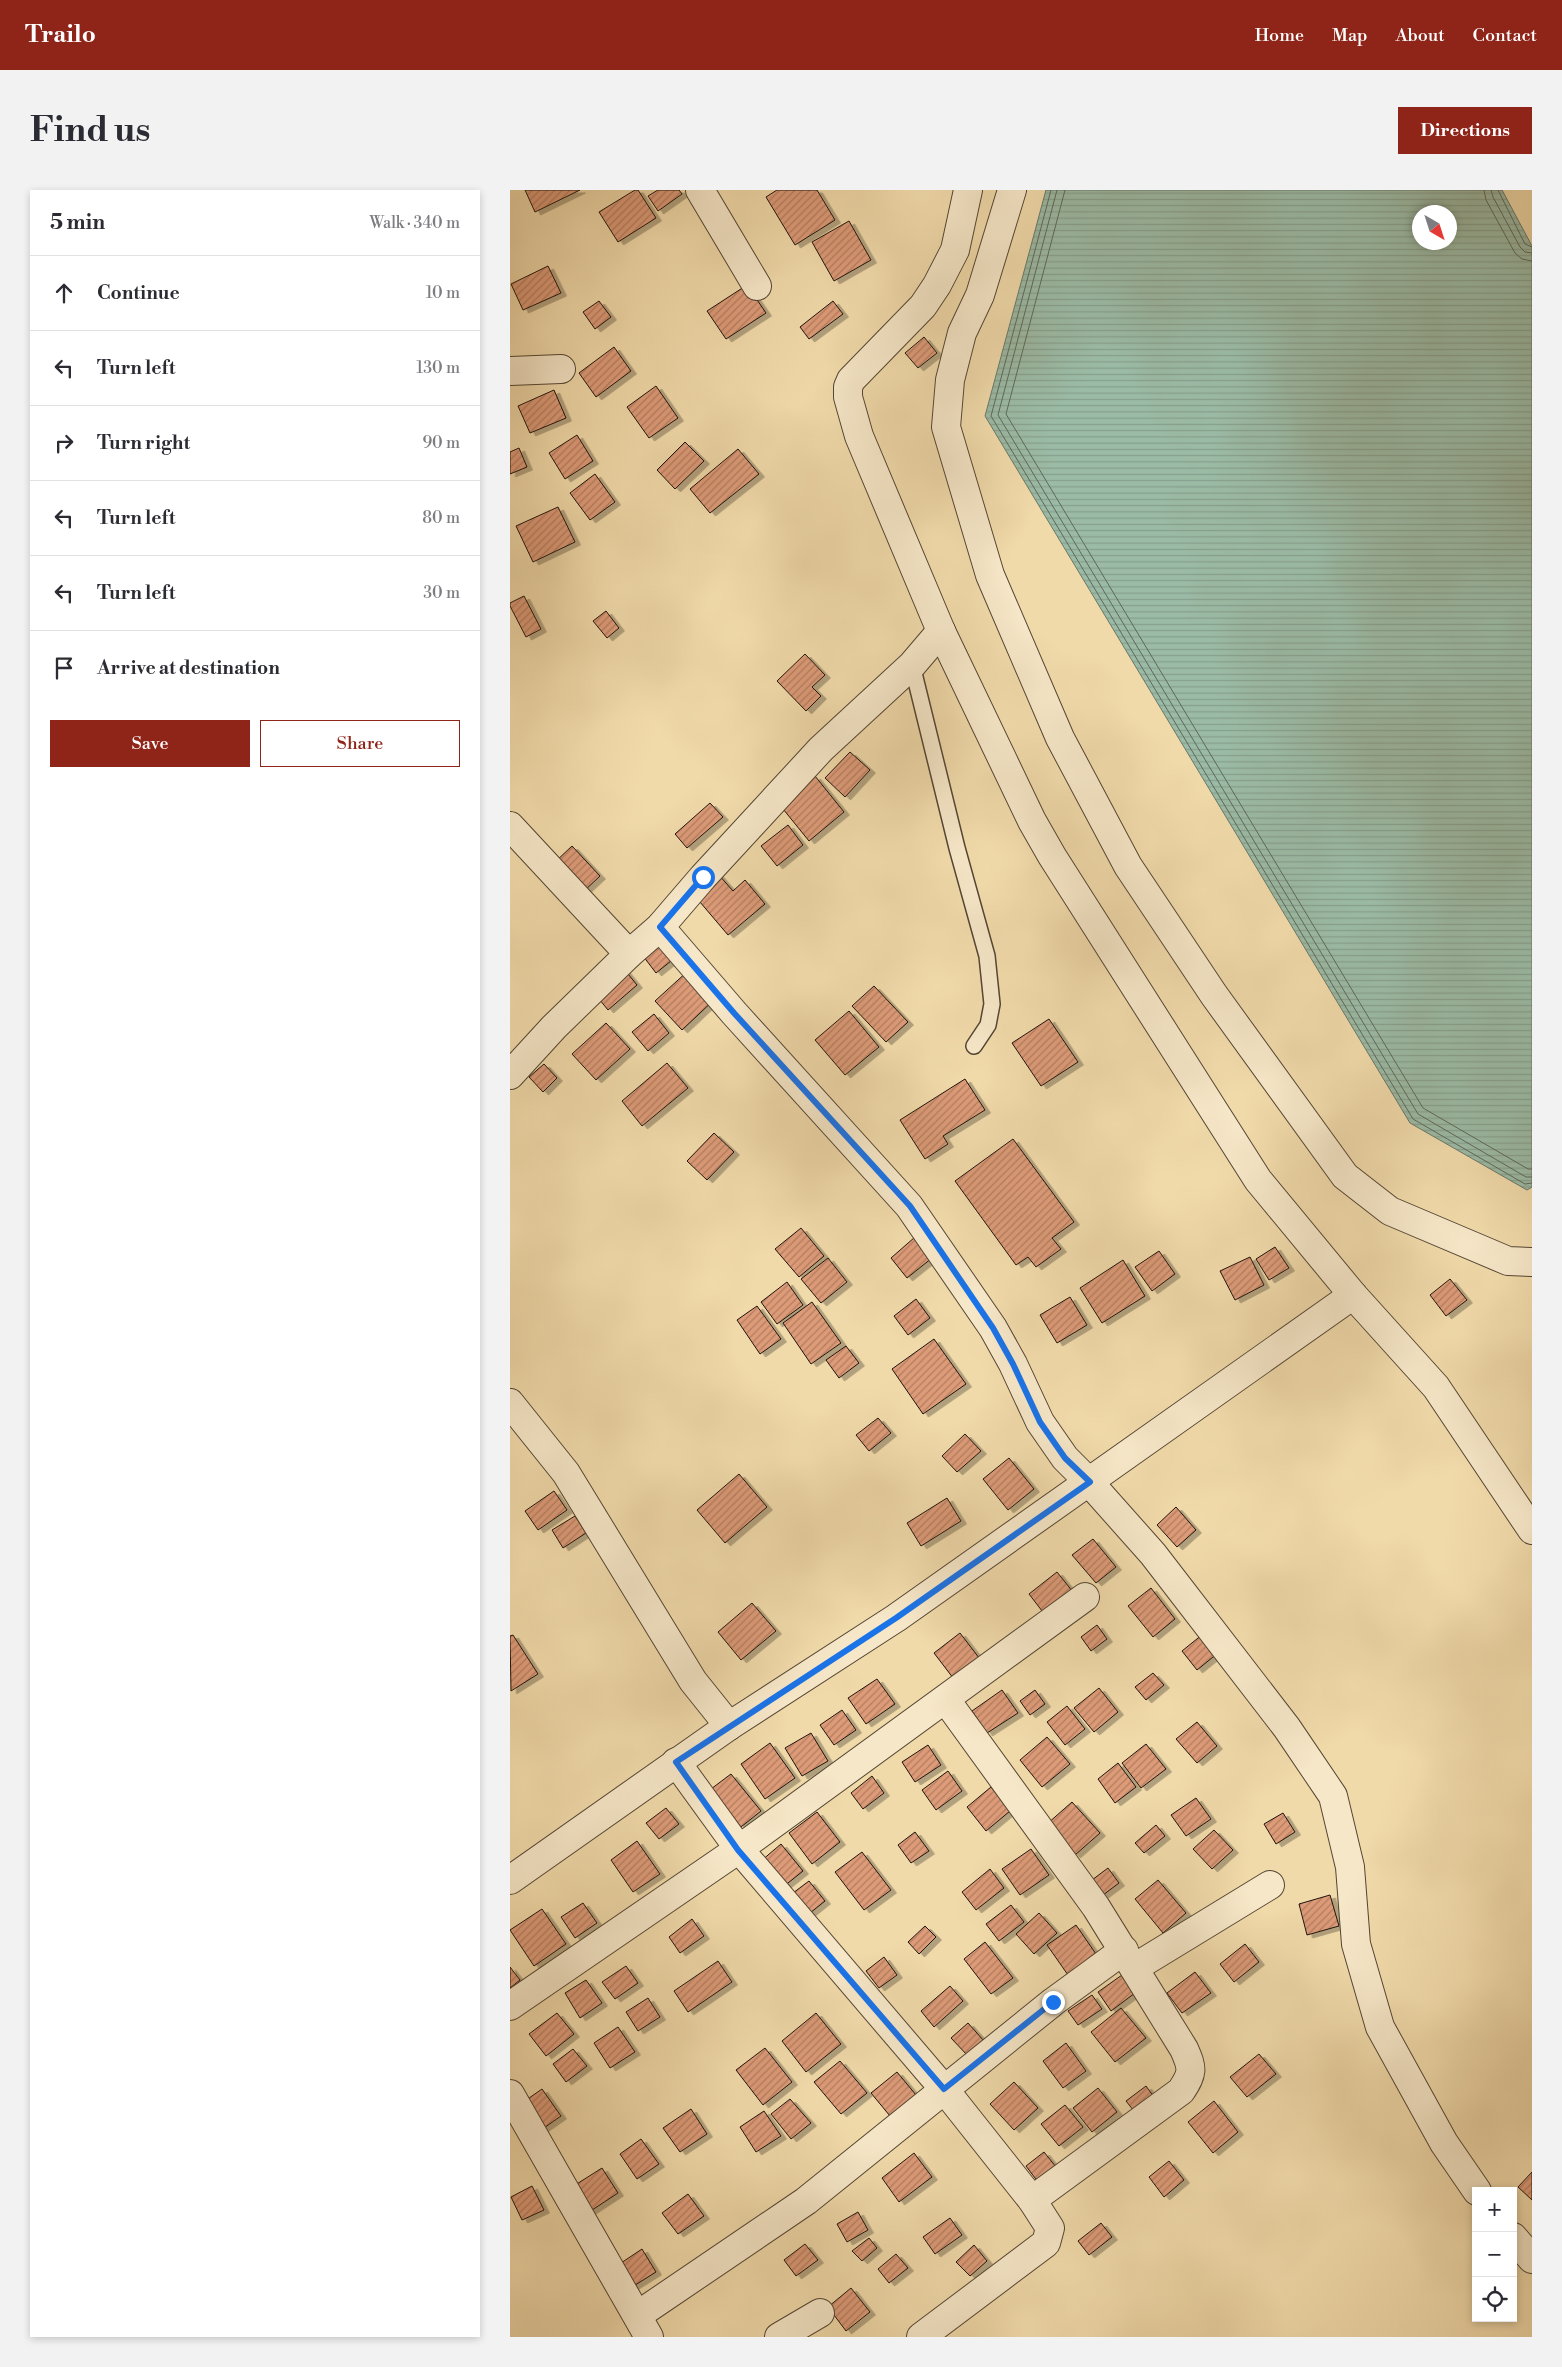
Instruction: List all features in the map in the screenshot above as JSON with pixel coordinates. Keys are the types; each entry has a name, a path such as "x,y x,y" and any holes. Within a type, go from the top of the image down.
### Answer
{"street":[{"path":"700,190 758,286"},
{"path":"968,190 955,250 937,285 923,306 874,354 848,387 848,397 859,436 941,631 1032,821 1052,856 1258,1180 1353,1295 1436,1387 1532,1530"},
{"path":"1012,190 980,295 962,333 950,380 946,427 990,575 1060,738 1128,866 1214,995 1345,1176 1390,1211 1508,1261 1532,1262"},
{"path":"510,371 561,369"},
{"path":"511,1070 629,954 660,927 703,877 821,749 912,665 941,631"},
{"path":"510,826 629,954"},
{"path":"660,927 734,1013 910,1206 993,1328 1013,1364 1040,1422 1065,1458 1090,1482 1165,1570 1287,1728 1333,1796 1350,1867 1356,1944 1380,2027 1444,2143 1474,2187"},
{"path":"510,1880 729,1726 896,1618 1353,1295"},
{"path":"510,1403 566,1473 693,1681 729,1726"},
{"path":"510,2006 738,1850 1085,1597"},
{"path":"946,1700 1096,1907 1184,2049 1191,2064 1191,2076 1181,2091 1032,2200"},
{"path":"676,1762 738,1850 944,2089 1032,2200 1050,2228 1046,2243 921,2337"},
{"path":"510,2094 643,2326 806,2201 1053,2002 1129,1959 1270,1885"},
{"path":"1517,2242 1532,2259"},
{"path":"779,2337 820,2313"}],"lane":[{"path":"912,665 957,848 987,956 992,1004 988,1025 974,1046"}],"water":[{"path":"1046,190 1502,190 1532,246 1532,1187 1527,1190 1410,1123 985,416"}],"building":[{"path":"525,190 580,190 535,212"},
{"path":"638,190 656,218 618,242 599,212"},
{"path":"658,190 679,190 682,194 658,211 648,196"},
{"path":"777,190 817,190 835,220 795,245 766,197"},
{"path":"849,221 871,260 834,281 812,242"},
{"path":"548,266 561,293 523,310 511,284"},
{"path":"747,285 766,313 726,339 707,311"},
{"path":"599,301 611,317 595,329 583,312"},
{"path":"833,301 843,314 809,339 800,327"},
{"path":"924,337 937,353 918,368 905,353"},
{"path":"614,347 631,371 596,397 579,373"},
{"path":"656,386 678,418 649,438 627,407"},
{"path":"554,390 566,418 530,433 518,406"},
{"path":"577,435 593,461 565,479 549,453"},
{"path":"685,442 704,461 675,489 657,470"},
{"path":"519,448 527,467 510,474 510,452"},
{"path":"738,449 759,474 710,513 690,489"},
{"path":"595,474 615,502 590,520 570,493"},
{"path":"558,507 575,542 533,562 516,526"},
{"path":"524,596 541,629 526,637 510,606 510,603"},
{"path":"606,611 619,628 607,638 593,621"},
{"path":"805,654 825,675 812,687 821,696 806,711 777,681"},
{"path":"850,752 870,770 845,797 825,778"},
{"path":"815,776 844,812 809,841 779,804"},
{"path":"710,803 723,817 687,848 675,834"},
{"path":"788,825 803,845 777,866 761,846"},
{"path":"572,846 600,876 583,892 554,863"},
{"path":"718,874 733,891 745,880 765,904 728,935 694,895"},
{"path":"661,937 676,957 656,973 640,952"},
{"path":"624,969 637,985 608,1010 595,994"},
{"path":"689,970 716,998 682,1030 655,1001"},
{"path":"874,986 908,1022 886,1042 852,1006"},
{"path":"849,1011 879,1047 845,1075 815,1040"},
{"path":"654,1014 669,1033 648,1051 632,1032"},
{"path":"1049,1019 1078,1062 1041,1086 1012,1043"},
{"path":"606,1023 630,1049 596,1080 572,1054"},
{"path":"667,1063 688,1088 642,1126 622,1101"},
{"path":"544,1064 557,1078 543,1092 529,1077"},
{"path":"965,1079 985,1110 943,1136 948,1144 925,1159 900,1120"},
{"path":"714,1133 734,1152 707,1180 687,1161"},
{"path":"1013,1139 1074,1222 1052,1238 1061,1249 1036,1267 1028,1257 1016,1265 955,1181"},
{"path":"801,1228 824,1256 799,1277 775,1249"},
{"path":"915,1237 932,1258 907,1278 891,1258"},
{"path":"1275,1247 1289,1268 1269,1280 1256,1259"},
{"path":"1159,1251 1175,1274 1152,1291 1135,1267"},
{"path":"1250,1257 1264,1285 1235,1300 1220,1271"},
{"path":"828,1258 847,1282 821,1303 801,1279"},
{"path":"1123,1260 1145,1296 1102,1323 1080,1288"},
{"path":"1450,1279 1467,1300 1446,1316 1430,1295"},
{"path":"787,1282 803,1305 777,1324 761,1302"},
{"path":"1070,1297 1087,1325 1057,1343 1040,1315"},
{"path":"916,1299 930,1318 908,1335 894,1316"},
{"path":"812,1302 841,1343 811,1364 783,1323"},
{"path":"757,1306 781,1339 760,1354 737,1320"},
{"path":"934,1339 966,1384 923,1414 892,1369"},
{"path":"846,1346 859,1363 839,1378 826,1360"},
{"path":"878,1418 891,1433 869,1451 856,1435"},
{"path":"965,1434 981,1451 957,1472 942,1456"},
{"path":"1009,1458 1034,1489 1008,1510 983,1479"},
{"path":"739,1474 767,1507 725,1543 697,1510"},
{"path":"554,1491 567,1510 538,1530 525,1511"},
{"path":"947,1498 961,1521 921,1546 907,1523"},
{"path":"1176,1507 1196,1530 1177,1547 1157,1525"},
{"path":"575,1516 586,1533 563,1548 552,1530"},
{"path":"1093,1539 1116,1567 1096,1583 1072,1555"},
{"path":"1057,1572 1077,1597 1049,1620 1029,1594"},
{"path":"1151,1588 1175,1619 1153,1637 1128,1606"},
{"path":"752,1603 776,1631 741,1660 718,1632"},
{"path":"1097,1625 1107,1639 1091,1651 1081,1637"},
{"path":"960,1633 986,1667 960,1687 934,1653"},
{"path":"1203,1634 1218,1653 1197,1670 1182,1651"},
{"path":"513,1635 538,1674 511,1691 510,1636"},
{"path":"1153,1673 1164,1685 1146,1700 1135,1687"},
{"path":"877,1679 895,1704 866,1724 848,1698"},
{"path":"1099,1688 1118,1712 1094,1732 1074,1708"},
{"path":"1002,1690 1018,1713 987,1733 972,1711"},
{"path":"1035,1690 1045,1704 1030,1715 1020,1701"},
{"path":"1067,1706 1085,1729 1065,1745 1047,1722"},
{"path":"842,1710 856,1730 834,1745 820,1725"},
{"path":"1197,1722 1217,1746 1197,1763 1176,1739"},
{"path":"811,1733 828,1761 802,1776 785,1748"},
{"path":"1047,1737 1070,1764 1042,1787 1020,1760"},
{"path":"770,1743 795,1778 765,1799 741,1764"},
{"path":"1146,1744 1166,1769 1141,1788 1122,1763"},
{"path":"928,1745 941,1765 915,1782 902,1762"},
{"path":"1118,1763 1136,1787 1115,1803 1098,1779"},
{"path":"948,1771 962,1791 936,1810 922,1790"},
{"path":"731,1774 761,1811 741,1827 711,1789"},
{"path":"872,1776 884,1793 863,1809 851,1793"},
{"path":"991,1787 1010,1811 986,1831 967,1807"},
{"path":"1196,1798 1211,1819 1186,1836 1171,1815"},
{"path":"1072,1802 1100,1833 1075,1855 1047,1824"},
{"path":"666,1808 679,1824 659,1839 646,1823"},
{"path":"817,1812 840,1842 812,1864 789,1833"},
{"path":"1283,1813 1295,1832 1276,1844 1264,1824"},
{"path":"1156,1825 1165,1836 1144,1853 1135,1843"},
{"path":"1214,1830 1233,1850 1212,1869 1193,1849"},
{"path":"915,1832 929,1851 911,1863 898,1845"},
{"path":"637,1841 660,1874 633,1892 611,1860"},
{"path":"781,1844 803,1871 783,1887 761,1861"},
{"path":"1031,1849 1049,1875 1020,1895 1002,1869"},
{"path":"862,1852 891,1890 864,1910 835,1872"},
{"path":"1108,1868 1119,1883 1099,1898 1088,1883"},
{"path":"990,1869 1004,1888 976,1910 962,1892"},
{"path":"1158,1880 1186,1913 1163,1933 1135,1899"},
{"path":"809,1881 825,1901 805,1917 789,1896"},
{"path":"1330,1895 1339,1926 1307,1935 1299,1904"},
{"path":"583,1903 597,1923 575,1938 561,1917"},
{"path":"1011,1905 1024,1922 999,1941 986,1924"},
{"path":"542,1909 566,1944 534,1966 510,1930"},
{"path":"1039,1913 1057,1933 1034,1954 1016,1934"},
{"path":"692,1919 704,1936 680,1953 669,1937"},
{"path":"1076,1925 1096,1954 1068,1975 1047,1945"},
{"path":"925,1926 936,1937 919,1954 908,1942"},
{"path":"985,1942 1013,1978 991,1994 964,1959"},
{"path":"1245,1944 1259,1962 1234,1982 1220,1964"},
{"path":"884,1957 897,1975 879,1988 866,1971"},
{"path":"718,1961 732,1982 688,2012 674,1991"},
{"path":"626,1966 638,1983 615,1999 602,1982"},
{"path":"510,1967 520,1980 510,1988"},
{"path":"1195,1972 1211,1993 1182,2013 1167,1993"},
{"path":"1122,1975 1135,1993 1111,2011 1098,1992"},
{"path":"586,1980 602,2003 580,2018 565,1993"},
{"path":"950,1986 963,2001 934,2027 921,2011"},
{"path":"1092,1995 1102,2009 1078,2025 1068,2011"},
{"path":"648,1998 660,2017 638,2031 626,2012"},
{"path":"1121,2008 1146,2038 1115,2062 1091,2032"},
{"path":"557,2013 574,2034 546,2056 529,2034"},
{"path":"816,2013 841,2044 806,2072 782,2041"},
{"path":"968,2023 984,2041 968,2056 951,2038"},
{"path":"618,2027 635,2052 610,2068 594,2043"},
{"path":"1066,2043 1086,2071 1063,2088 1043,2061"},
{"path":"765,2048 792,2082 763,2105 736,2070"},
{"path":"573,2049 587,2066 566,2082 553,2064"},
{"path":"1259,2054 1276,2074 1247,2097 1230,2077"},
{"path":"840,2061 867,2093 841,2114 814,2082"},
{"path":"897,2072 916,2095 890,2116 871,2093"},
{"path":"1014,2082 1038,2108 1014,2130 990,2104"},
{"path":"1146,2086 1154,2097 1134,2111 1126,2101"},
{"path":"1098,2088 1117,2112 1092,2132 1073,2108"},
{"path":"542,2089 561,2116 541,2130 522,2103"},
{"path":"790,2099 811,2123 791,2139 771,2114"},
{"path":"1214,2101 1238,2132 1213,2153 1188,2122"},
{"path":"1065,2105 1083,2127 1059,2146 1041,2124"},
{"path":"691,2109 707,2134 680,2152 663,2128"},
{"path":"764,2111 781,2136 756,2152 740,2127"},
{"path":"641,2139 659,2164 637,2179 620,2154"},
{"path":"1044,2152 1060,2172 1041,2186 1026,2166"},
{"path":"914,2153 932,2177 899,2202 882,2178"},
{"path":"1169,2161 1184,2180 1164,2197 1149,2177"},
{"path":"602,2168 618,2193 589,2212 572,2187"},
{"path":"1532,2172 1532,2200 1518,2187"},
{"path":"532,2186 544,2210 522,2220 511,2197"},
{"path":"688,2194 704,2216 678,2234 662,2213"},
{"path":"858,2212 868,2230 847,2242 837,2224"},
{"path":"950,2218 962,2235 935,2254 923,2237"},
{"path":"1101,2223 1112,2237 1089,2255 1078,2241"},
{"path":"869,2238 877,2248 862,2261 852,2251"},
{"path":"805,2244 818,2260 796,2276 784,2260"},
{"path":"974,2245 987,2261 970,2276 956,2262"},
{"path":"642,2249 656,2272 632,2287 618,2265"},
{"path":"896,2254 908,2268 889,2283 878,2269"},
{"path":"851,2288 870,2312 846,2331 828,2307"}],"route":[{"path":"703,877 660,927 734,1013 910,1206 993,1328 1013,1364 1040,1422 1065,1458 1090,1482 896,1618 676,1762 738,1850 944,2089 1053,2002"}]}
